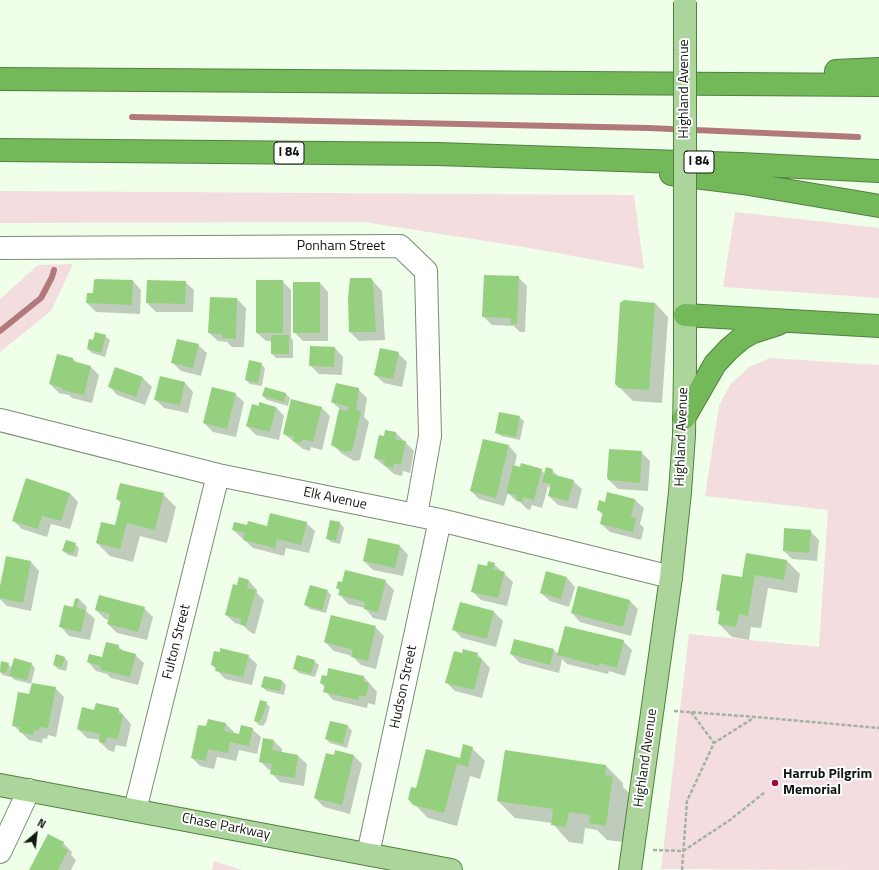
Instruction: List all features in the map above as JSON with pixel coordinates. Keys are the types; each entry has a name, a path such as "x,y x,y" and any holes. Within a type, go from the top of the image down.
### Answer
{"highway":[{"path":"0,68 246,81"},
{"path":"570,83 879,69"},
{"path":"0,80 879,85"},
{"name":"I 84","path":"0,150 437,154 741,164 879,172"},
{"path":"0,153 32,150"},
{"path":"545,157 742,183 879,206"},
{"path":"685,315 879,326"},
{"path":"684,418 715,364 729,349 742,338 753,332 767,326 793,321"}],"main road":[{"name":"Highland Avenue","path":"630,870 671,576 680,492 684,418 685,1"},
{"name":"Chase Parkway","path":"0,785 451,870"}],"street":[{"name":"Ponham Street","path":"0,248 400,246 426,270 430,436 416,515"},
{"name":"Elk Avenue","path":"0,420 218,475 440,520 671,576"},
{"name":"Fulton Street","path":"135,810 218,475"},
{"name":"Hudson Street","path":"368,854 440,520"},
{"path":"0,852 29,790"}],"path":[{"path":"673,711 879,728"},
{"path":"691,712 714,743"},
{"path":"682,870 687,801 714,743 756,717"},
{"path":"653,850 683,851 730,820 765,792"}],"shaded area":[{"path":"0,191 634,195 644,269 524,247 364,222 0,223"},
{"path":"735,212 879,228 879,298 723,287"},
{"path":"73,264 51,311 0,352 0,299 38,265"},
{"path":"770,358 879,365 879,870 661,869 689,634 819,647 828,510 705,496 719,406 730,385 749,367"},
{"path":"214,861 242,870 212,870"}],"building":[{"path":"484,275 519,276 517,324 511,324 511,318 482,317"},
{"path":"350,278 371,278 373,281 376,332 349,332 348,299"},
{"path":"94,280 133,280 132,305 86,303 87,293 93,293"},
{"path":"147,280 186,281 185,304 146,303"},
{"path":"256,280 283,280 283,333 256,333"},
{"path":"293,282 320,282 320,333 293,333"},
{"path":"210,297 237,298 236,339 222,338 222,334 208,333"},
{"path":"624,300 655,303 649,390 619,388 615,384 620,303"},
{"path":"95,332 106,335 101,353 87,349 89,339 93,340"},
{"path":"271,335 289,335 289,354 271,354"},
{"path":"177,339 199,344 193,368 171,363"},
{"path":"310,346 335,347 334,367 309,366"},
{"path":"380,348 399,352 393,379 374,375"},
{"path":"57,354 73,358 73,361 91,366 84,395 62,390 62,388 49,384"},
{"path":"249,360 262,363 258,383 245,380"},
{"path":"115,367 143,377 136,397 108,387"},
{"path":"160,376 185,382 180,405 154,400"},
{"path":"336,383 359,388 356,409 361,412 352,451 345,452 331,445 339,409 347,411 349,407 331,402"},
{"path":"212,387 236,393 227,429 203,423"},
{"path":"265,387 286,393 284,402 262,396"},
{"path":"291,399 322,407 313,442 302,439 301,443 293,441 294,437 283,434"},
{"path":"259,402 276,407 270,432 246,426 252,404 259,406"},
{"path":"499,412 520,416 516,437 495,433"},
{"path":"385,430 396,432 395,439 406,441 401,465 394,463 393,468 384,465 385,460 374,458 379,435 384,436"},
{"path":"483,439 509,445 496,498 470,491"},
{"path":"609,449 642,451 640,483 608,480"},
{"path":"521,463 542,469 534,500 523,497 522,502 518,501 515,495 506,493 513,465 520,467"},
{"path":"546,467 553,469 552,474 574,480 568,501 548,496 551,484 542,482"},
{"path":"26,478 70,493 61,521 42,516 38,529 12,521"},
{"path":"120,483 164,493 155,530 127,523 120,549 96,543 101,522 115,525 121,501 116,499"},
{"path":"607,492 635,499 631,517 636,518 633,532 600,524 603,512 597,510 599,500 605,502"},
{"path":"270,513 307,522 301,545 277,539 275,548 243,540 245,533 232,530 234,522 247,525 248,521 267,526"},
{"path":"330,520 340,522 336,541 326,539"},
{"path":"784,528 811,530 809,553 783,551"},
{"path":"368,538 400,545 395,568 363,561"},
{"path":"66,540 76,543 73,554 62,551"},
{"path":"746,553 787,560 784,580 755,575 748,616 739,614 736,627 718,624 720,611 716,610 722,574 742,577"},
{"path":"6,556 31,561 23,603 0,598 0,586"},
{"path":"488,561 495,563 493,569 505,572 498,598 471,592 478,564 487,566"},
{"path":"345,570 386,580 378,612 364,609 365,602 338,595 340,589 336,588 338,581 342,582"},
{"path":"546,571 567,577 561,599 540,593"},
{"path":"239,577 249,580 247,588 256,590 246,626 240,624 241,619 225,615 233,584 237,585"},
{"path":"310,585 328,590 322,610 304,605"},
{"path":"578,586 630,600 623,627 571,613"},
{"path":"99,595 145,607 138,632 107,624 110,614 95,610"},
{"path":"79,598 77,608 86,610 81,632 59,627 64,605 73,607 75,599"},
{"path":"460,602 494,611 487,639 452,630"},
{"path":"331,615 376,626 368,661 351,657 353,650 324,642"},
{"path":"565,626 624,640 617,668 600,663 599,666 557,655"},
{"path":"514,639 554,649 550,665 510,654"},
{"path":"106,642 119,645 118,649 136,654 130,677 101,670 100,666 87,662 89,654 102,657"},
{"path":"220,648 249,655 243,677 215,671 216,667 211,665 214,651 220,652"},
{"path":"463,649 478,653 476,657 482,659 474,690 445,683 454,651 462,653"},
{"path":"56,654 65,657 62,667 53,665"},
{"path":"297,655 315,660 311,674 293,669"},
{"path":"14,658 32,663 27,680 9,676"},
{"path":"1,661 9,663 6,673 0,672"},
{"path":"328,668 364,676 363,681 369,683 366,697 359,695 358,700 323,692 325,685 320,683 322,675 327,676"},
{"path":"264,676 282,680 280,691 261,687"},
{"path":"32,683 56,687 48,728 39,727 39,731 34,730 33,735 19,732 20,727 12,726 18,692 29,694"},
{"path":"260,700 267,702 262,718 259,722 254,721"},
{"path":"96,703 119,708 118,713 123,715 118,739 107,737 106,743 99,742 100,734 77,729 82,707 94,710"},
{"path":"208,719 226,723 224,731 239,734 241,725 253,728 249,746 230,742 228,753 208,749 206,761 191,758 198,725 206,726"},
{"path":"330,721 348,725 343,744 325,739"},
{"path":"263,738 274,740 272,750 298,755 295,778 270,774 272,764 259,762"},
{"path":"463,744 473,747 468,767 457,764 444,813 413,805 408,799 411,787 416,788 426,749 460,758"},
{"path":"335,750 354,755 342,805 314,798 326,753 334,755"},
{"path":"505,750 606,765 605,775 613,776 606,826 589,823 590,815 569,812 566,827 551,825 553,809 497,801"},
{"path":"48,834 64,842 62,847 68,850 58,870 29,870"}],"waterway":[{"path":"132,117 648,128 858,137"},
{"path":"0,331 41,298 54,270"}],"place":[{"name":"Harrub Pilgrim Memorial","path":"775,783"}]}
